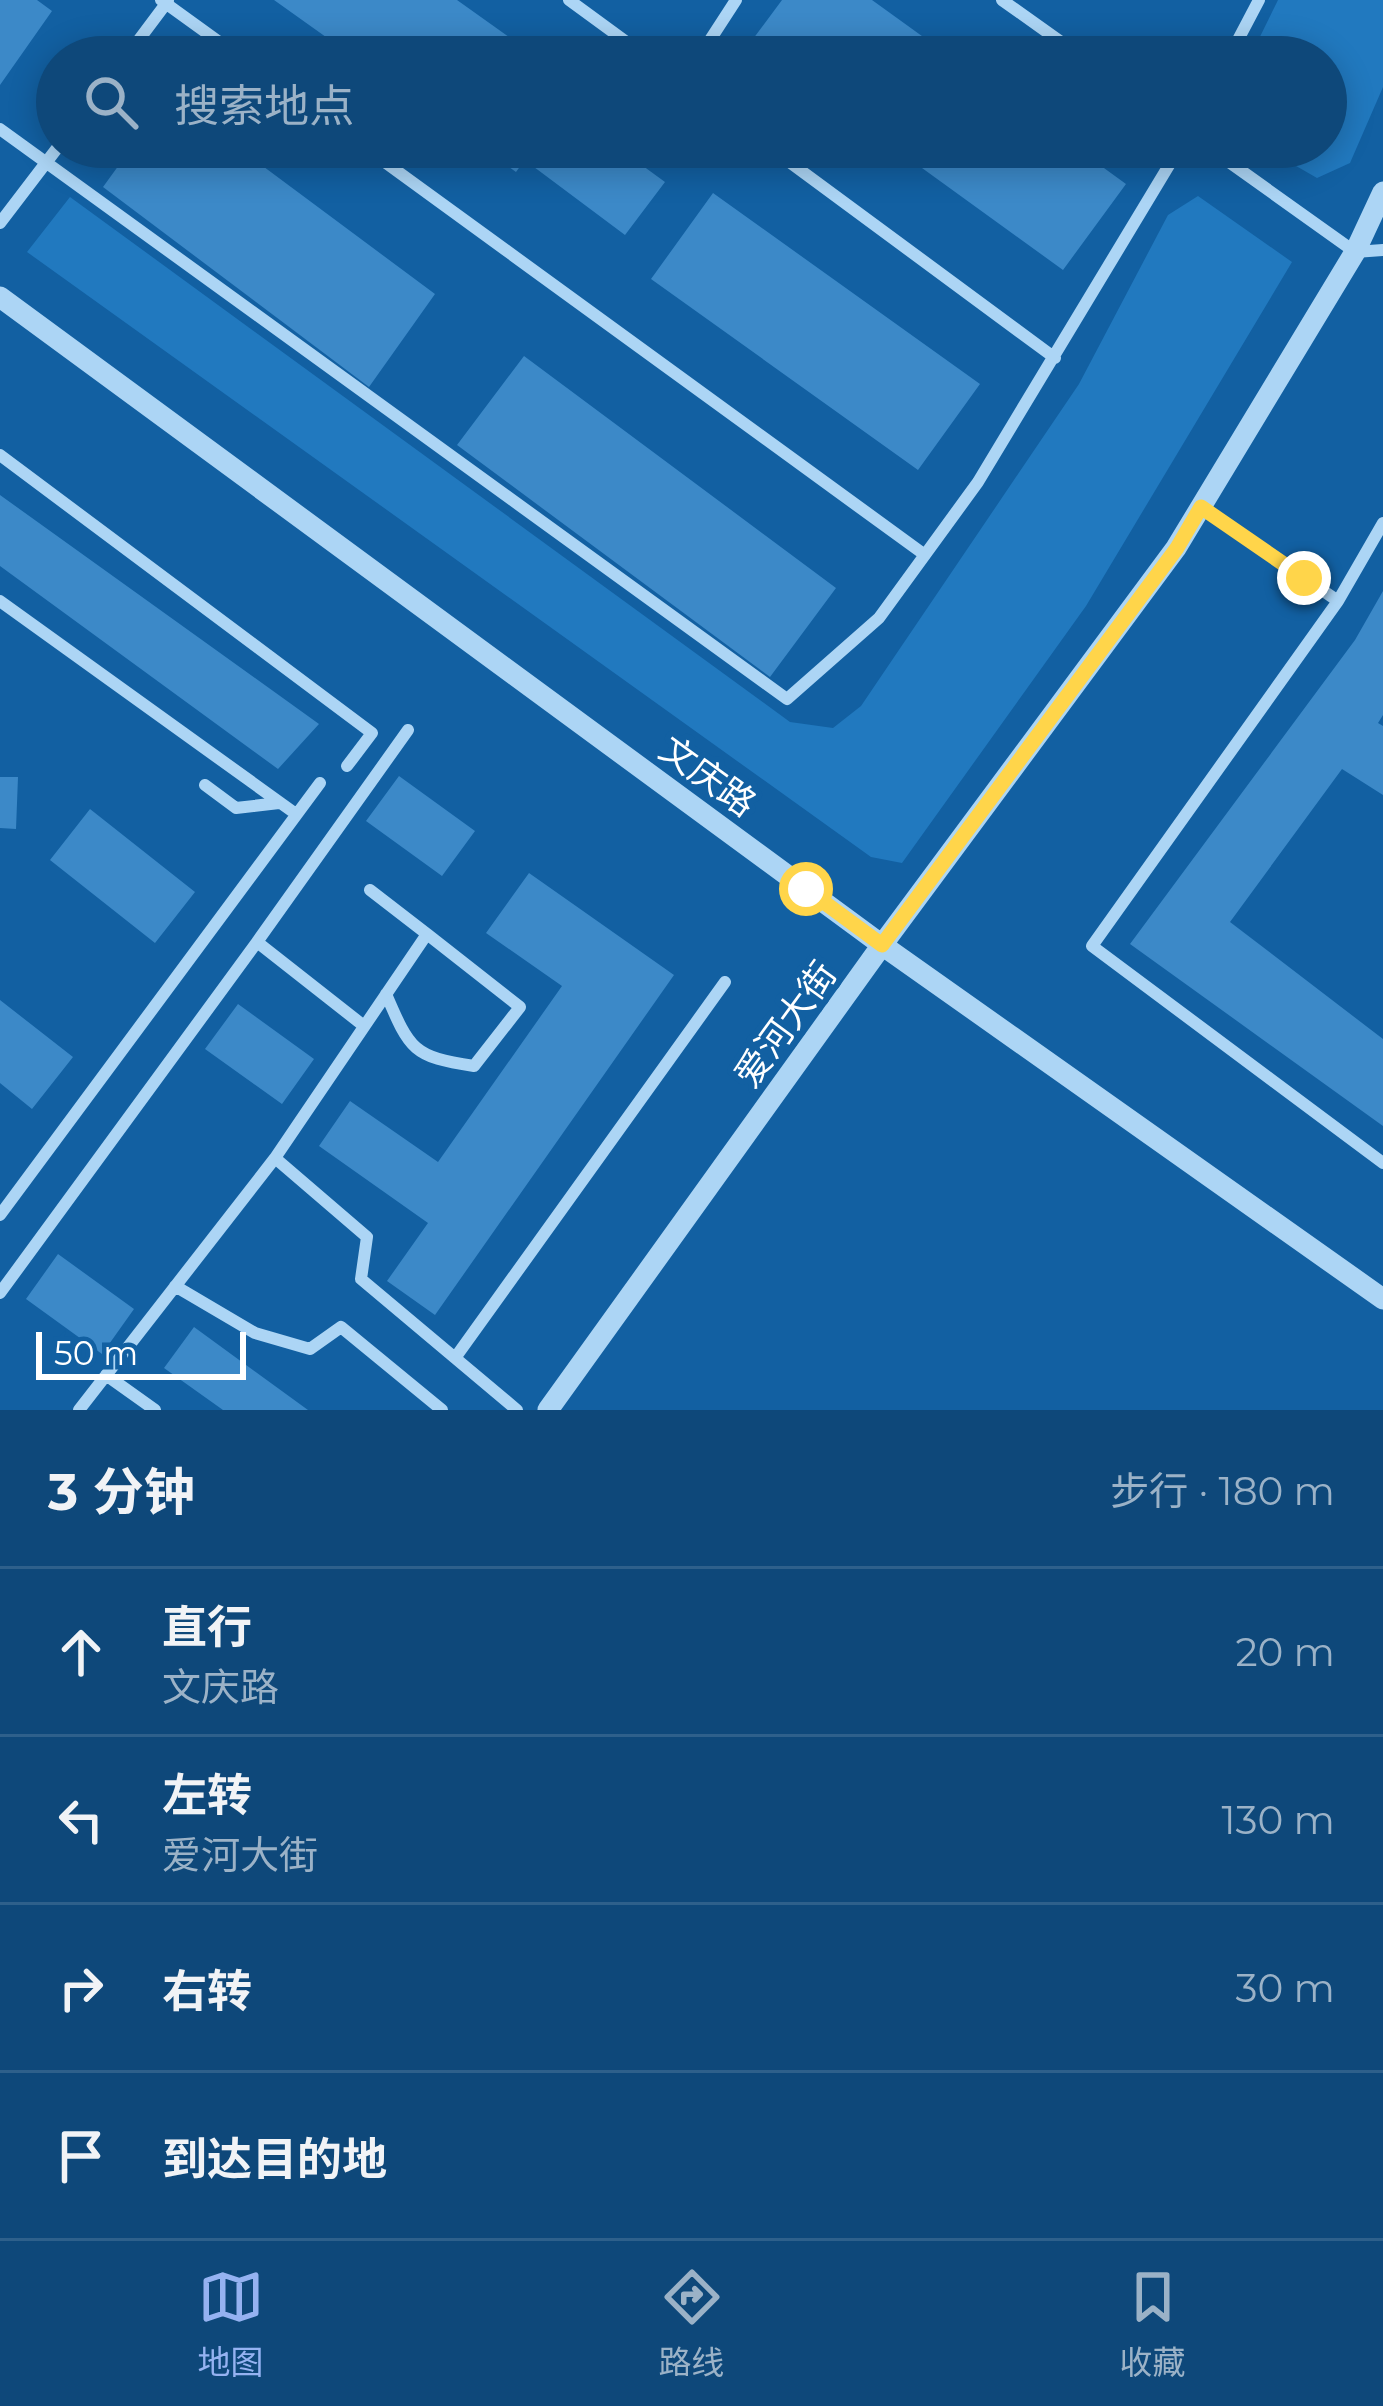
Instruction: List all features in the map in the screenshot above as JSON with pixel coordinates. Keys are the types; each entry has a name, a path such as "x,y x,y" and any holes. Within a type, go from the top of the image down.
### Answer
{"street":[{"path":"569,0 618,36"},
{"path":"713,36 736,0"},
{"path":"1002,0 1053,36"},
{"path":"1240,36 1259,0"},
{"path":"141,36 166,1 212,36"},
{"path":"0,129 36,156"},
{"path":"0,223 42,168"},
{"path":"53,168 787,699 879,618 978,482 1167,168"},
{"path":"393,168 925,555"},
{"path":"797,168 1054,358"},
{"path":"1237,168 1354,252 1383,250"},
{"name":"爱河大街","path":"548,1410 882,945 1177,548 1354,252 1383,192"},
{"name":"文庆路","path":"0,297 882,945 1383,1299"},
{"path":"0,455 372,733 347,766"},
{"path":"1201,507 1338,601"},
{"path":"1383,523 1338,601 1092,946 1383,1163"},
{"path":"0,601 296,814"},
{"path":"0,1293 408,730"},
{"path":"0,1215 320,783"},
{"path":"205,785 236,808 280,802"},
{"path":"370,890 520,1007 474,1066 427,1060 404,1035 386,994"},
{"path":"79,1410 275,1158 427,934"},
{"path":"257,941 364,1026"},
{"path":"455,1358 725,982"},
{"path":"275,1158 368,1237 361,1280 517,1410"},
{"path":"176,1286 255,1333 310,1349 341,1328 442,1410"},
{"path":"106,1376 155,1410"},
{"path":"415,1410 425,1396"}],"shaded area":[{"path":"1278,0 1383,0 1383,87 1350,163 1347,36 1260,36"},
{"path":"1300,168 1339,168 1317,178"},
{"path":"1198,196 1292,262 1086,606 902,863 871,857 27,252 70,197 790,722 833,728 861,706 1079,384 1168,215"}],"building":[{"path":"0,0 37,0 52,11 0,85"},
{"path":"274,0 457,0 508,36 325,36"},
{"path":"782,0 872,0 922,36 755,36"},
{"path":"117,168 265,168 435,294 369,387 103,187"},
{"path":"535,168 646,168 665,182 625,235"},
{"path":"922,168 1104,168 1126,184 1063,270"},
{"path":"713,193 980,384 918,470 651,279"},
{"path":"524,356 836,588 770,677 457,445"},
{"path":"0,495 319,724 278,769 0,566"},
{"path":"1383,591 1383,715 1378,723 1383,726 1383,795 1342,769 1230,922 1383,1039 1383,1126 1130,944 1355,640"},
{"path":"399,776 475,831 442,876 366,821"},
{"path":"0,777 18,777 16,829 0,828"},
{"path":"90,809 195,892 155,943 50,860"},
{"path":"529,873 674,975 435,1315 387,1281 428,1223 319,1146 350,1101 438,1162 562,986 486,933"},
{"path":"0,1000 73,1057 32,1109 0,1083"},
{"path":"238,1004 314,1059 282,1104 205,1049"},
{"path":"58,1254 134,1309 102,1354 26,1299"},
{"path":"194,1327 308,1410 223,1410 164,1368"}],"route":[{"path":"806,889 882,945 1177,548 1201,507 1304,578"}]}
